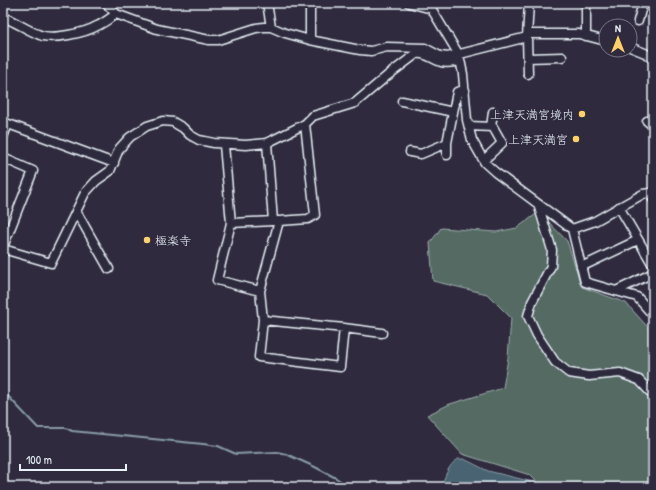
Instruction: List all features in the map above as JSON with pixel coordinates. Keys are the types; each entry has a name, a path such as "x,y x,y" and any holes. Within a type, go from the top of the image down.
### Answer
{"street":[{"path":"106,3 116,14 157,29 209,40 218,40 256,28 271,27 310,40 371,51 387,47 415,47 425,48 440,56 460,58"},
{"path":"267,3 271,27"},
{"path":"310,3 310,40"},
{"path":"409,3 429,9 430,6 460,58 472,140 484,160 495,172 572,229 585,282 637,296 653,315"},
{"path":"528,74 527,35 529,3"},
{"path":"586,3 586,36"},
{"path":"638,21 643,3"},
{"path":"3,17 40,35 57,36 79,33 97,27 116,14"},
{"path":"3,158 34,171 3,248 51,263 84,193 96,181 110,171 119,149 130,137 146,126 163,121 173,122 199,140 224,145 267,144 305,124 313,116 354,103 416,54 421,53 428,55 445,63 527,35 579,34 598,39"},
{"path":"638,50 653,59"},
{"path":"528,58 562,57"},
{"path":"447,155 447,142 457,92 465,90"},
{"path":"402,101 452,112"},
{"path":"491,127 493,112"},
{"path":"3,137 6,123 114,164"},
{"path":"232,223 308,219 315,215 305,124"},
{"path":"469,126 493,127 502,143 484,160"},
{"path":"410,152 421,154 447,142"},
{"path":"267,144 276,221 260,292 263,320 259,357 340,367 344,328"},
{"path":"224,145 232,223 216,280 260,292"},
{"path":"572,229 595,222 643,194 650,193 653,199"},
{"path":"538,204 552,250 551,266 532,302 528,316 537,335 554,362 569,373 589,376 620,373 639,380 653,394"},
{"path":"619,207 653,265"},
{"path":"76,211 108,269"},
{"path":"582,267 638,240"},
{"path":"616,291 653,273"},
{"path":"263,320 382,333"}],"green space":[{"path":"539,212 567,241 582,287 626,303 653,333 653,487 542,487 530,475 462,454 427,415 450,404 503,388 508,358 511,318 487,294 433,281 430,243 441,228 496,232 517,228"}],"water":[{"path":"458,459 464,459 488,471 537,483 540,487 441,487 449,468"}],"waterway":[{"path":"3,395 6,394 38,428 66,428 72,431 203,444 218,446 236,454 277,452 286,454 315,467 349,487"}],"place":[{"name":"上津天満宮境内","path":"582,114"},
{"name":"上津天満宮","path":"576,139"},
{"name":"極楽寺","path":"147,240"}]}
